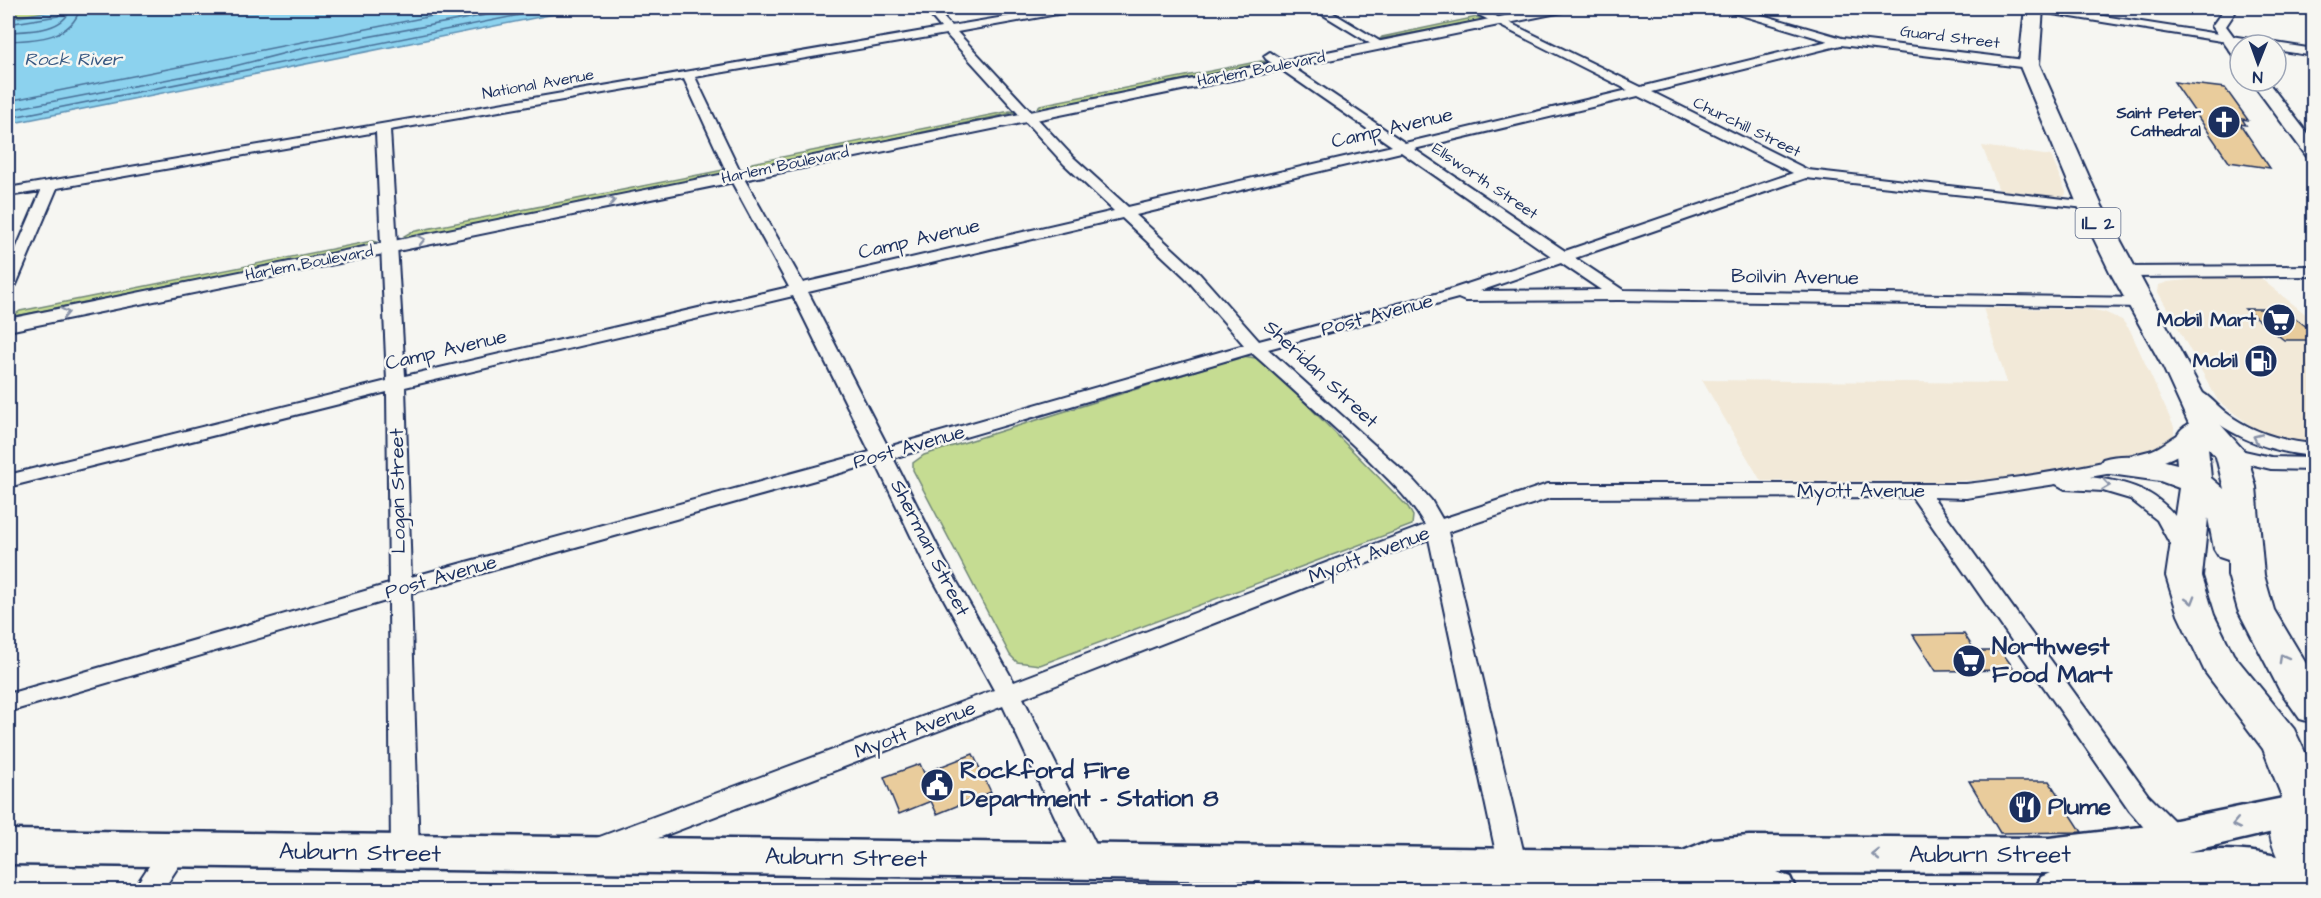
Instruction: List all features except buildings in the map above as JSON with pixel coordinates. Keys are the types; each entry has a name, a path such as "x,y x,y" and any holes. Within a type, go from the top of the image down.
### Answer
{"main road":[{"name":"IL 2","path":"2034,8 2029,63 2090,206 2189,391 2198,431 2196,495 2185,553 2184,576 2196,615 2218,662 2280,741 2304,806"},
{"name":"IL 2","path":"2198,431 2231,454 2240,487 2246,575 2256,610 2313,708"},
{"path":"2114,465 2160,470 2196,483 2224,514 2233,555 2246,575"},
{"path":"2304,806 2288,827 2293,847 2313,874"},
{"name":"Auburn Street","path":"1685,869 1712,857 1749,854 2049,856 2104,851 2173,838 2304,806"},
{"name":"Auburn Street","path":"8,847 1685,869 1734,888 1776,891"},
{"name":"Auburn Street","path":"2055,891 2182,871 2240,866 2280,874 2313,885"}],"street":[{"name":"Sheridan Street","path":"929,8 1070,160 1191,274 1255,347 1350,431 1424,505 1437,528 1513,867"},
{"name":"National Avenue","path":"8,192 1074,8"},
{"path":"1318,8 1372,41"},
{"name":"Harlem Boulevard","path":"1490,17 1510,8"},
{"name":"Harlem Boulevard","path":"8,309 389,239 1490,17 1562,8"},
{"name":"Guard Street","path":"1728,8 1841,41 2029,63"},
{"path":"2034,8 2228,38"},
{"path":"2228,38 2219,26 2231,8"},
{"name":"Churchill Street","path":"1490,17 1805,174 2090,206"},
{"name":"Camp Avenue","path":"8,481 396,384 1638,92 1841,41"},
{"path":"2288,48 2313,53"},
{"name":"Ellsworth Street","path":"1277,60 1475,198 1564,255 1619,295"},
{"name":"Sherman Street","path":"688,75 732,169 766,227 934,561 1009,694 1090,861"},
{"path":"2268,93 2313,154"},
{"name":"Logan Street","path":"383,128 396,384 405,854"},
{"name":"Post Avenue","path":"8,703 401,588 882,455 1255,347 1449,296 1805,174"},
{"path":"8,285 51,185"},
{"name":"Harlem Boulevard","path":"8,325 389,239"},
{"path":"2124,272 2313,271"},
{"name":"Boilvin Avenue","path":"1449,296 1619,295 2140,303"},
{"path":"2189,391 2225,421 2255,438 2283,448 2313,450"},
{"name":"Myott Avenue","path":"580,855 1009,694 1437,528 1548,491 1564,489 1966,491 2026,483 2167,453 2198,431"},
{"path":"2231,454 2271,463 2313,464"},
{"path":"2026,483 2080,482 2112,486 2145,498 2177,529 2185,553"},
{"path":"1918,491 2139,803 2173,838"},
{"path":"147,891 175,850"}],"shaded area":[{"path":"1982,146 2051,156 2066,192 2065,196 2054,199 2000,193"},
{"path":"2206,278 2260,278 2313,320 2313,443 2290,442 2258,431 2218,401 2158,292 2159,285 2168,282"},
{"path":"1983,308 2088,309 2104,312 2122,320 2130,330 2174,427 2174,438 2153,453 2018,478 1940,482 1761,481 1702,380 2007,383"}],"green space":[{"path":"8,8 70,8 8,18"},
{"path":"1477,17 1484,20 1380,39 1382,37"},
{"path":"1261,61 1267,62 1044,109 1037,108 1040,105"},
{"path":"1010,111 1017,112 754,168 748,166 752,163"},
{"path":"725,171 718,175 410,238 404,236 411,232"},
{"path":"376,242 367,246 11,317 20,311"},
{"path":"1243,356 1262,359 1408,507 1413,516 1412,525 1040,665 1017,662 1010,655 913,470 913,463 924,455"},
{"path":"186,887 599,890 175,890"}],"water":[{"name":"Rock River","path":"70,8 584,8 8,124 8,19"}],"place":[{"name":"Saint Peter Cathedral","path":"2224,122"},
{"name":"Mobil Mart","path":"2279,320"},
{"name":"Mobil","path":"2261,361"},
{"name":"Northwest Food Mart","path":"1969,661"},
{"name":"Rockford Fire Department - Station 8","path":"937,785"},
{"name":"Plume","path":"2025,807"}]}
